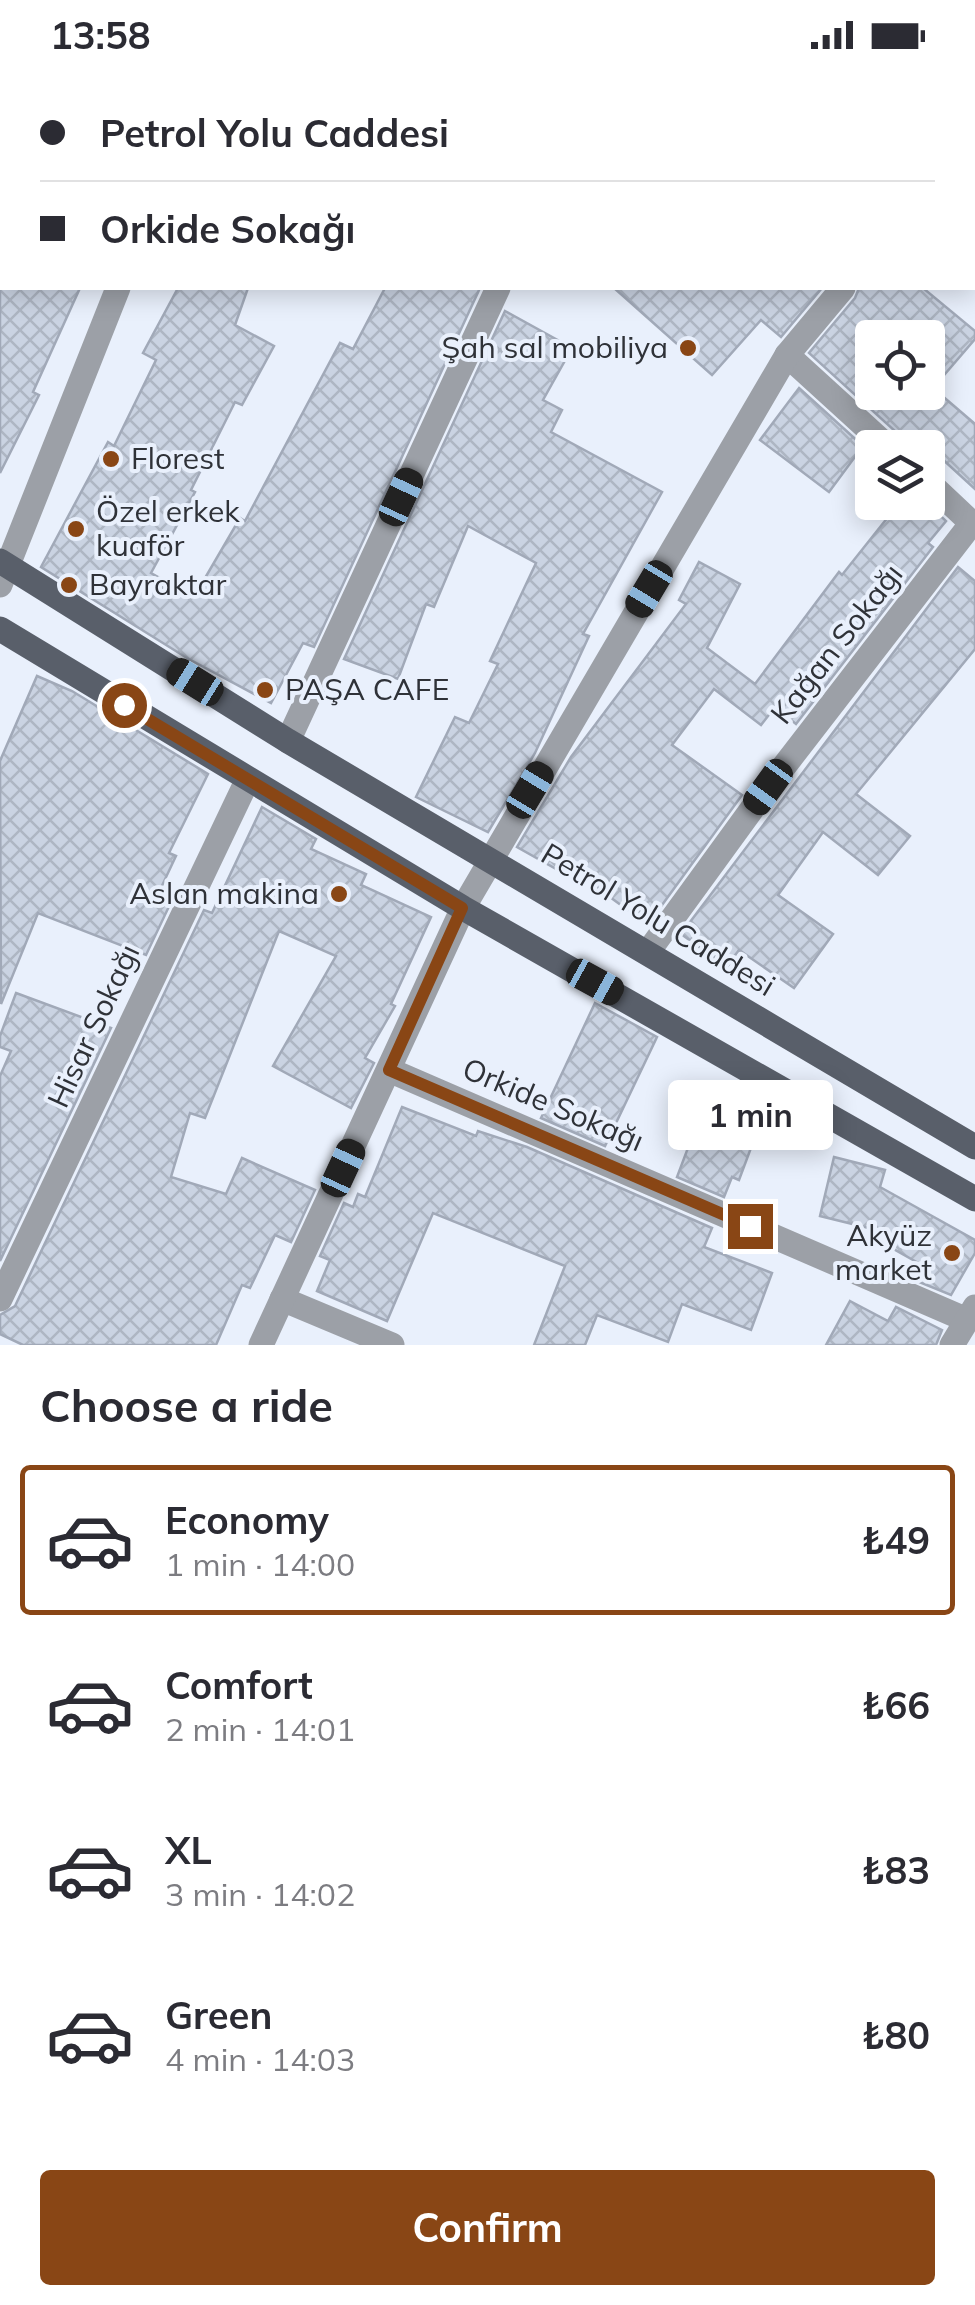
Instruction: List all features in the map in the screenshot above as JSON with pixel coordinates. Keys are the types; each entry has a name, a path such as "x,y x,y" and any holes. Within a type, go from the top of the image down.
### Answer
{"main road":[{"name":"Petrol Yolu Caddesi","path":"3,570 975,1148"},
{"path":"0,628 462,908 975,1199"}],"street":[{"path":"3,570 117,290"},
{"path":"288,741 497,290"},
{"path":"261,1345 462,908 787,354 841,290"},
{"path":"787,354 869,430"},
{"path":"945,498 973,524"},
{"name":"Kağan Sokağı","path":"648,952 768,787 973,524"},
{"name":"Hisar Sokağı","path":"0,1300 247,781"},
{"name":"Orkide Sokağı","path":"389,1070 971,1314"},
{"path":"282,1299 392,1345"},
{"path":"952,1345 971,1314"}],"building":[{"path":"0,290 79,290 33,392 39,395 0,473"},
{"path":"177,290 247,290 235,325 274,346 242,405 235,402 191,490 195,492 151,573 194,597 240,518 245,521 340,343 353,349 384,290 479,290 314,647 303,643 271,703 187,658 41,567 108,442 114,446 156,360 143,353"},
{"path":"616,290 820,290 781,337 761,320 712,375"},
{"path":"858,290 925,290 975,331 975,339 945,374 945,320 855,320 855,395 809,353"},
{"path":"505,311 572,348 543,400 562,410 551,432 662,492 583,634 589,636 535,753 488,832 416,797 455,717 469,723 498,664 490,661 536,563 468,526 434,607 426,604 398,679 344,659"},
{"path":"799,388 855,439 855,457 829,492 760,440"},
{"path":"945,398 975,424 975,489 945,462 945,430 894,430 872,410 945,410"},
{"path":"886,520 946,521 928,543 933,547 796,724 775,707 761,725 714,689 672,745 742,795 654,916 646,911 640,919 577,873 574,879 517,847 571,757 686,604 679,600 699,562 740,584 707,648 755,684 839,572 842,575"},
{"path":"958,567 975,581 975,649 856,794 910,836 878,875 823,832 778,895 833,934 794,988 739,950 727,967 681,934"},
{"path":"37,676 72,691 208,774 169,853 176,856 159,892 173,898 146,955 38,913 1,1004 0,761"},
{"path":"262,807 316,839 311,849 366,874 361,885 431,917 391,1004 395,1006 365,1058 374,1063 351,1108 273,1066 336,956 279,931 205,1118 190,1113 171,1177 226,1194 242,1158 315,1190 291,1242 275,1235 250,1288 242,1285 216,1345 23,1345 0,1334 0,1315 15,1306 204,910 212,913"},
{"path":"16,993 111,1028 0,1261 0,1076 11,1051 0,1047 0,1036"},
{"path":"595,1003 657,1037 605,1146 541,1118"},
{"path":"709,1092 764,1113 739,1180 732,1177 724,1197 677,1177"},
{"path":"402,1107 476,1136 478,1131 527,1147 712,1228 704,1247 772,1273 751,1330 682,1304 668,1342 597,1315 585,1345 534,1345 565,1266 433,1213 387,1321 317,1291 330,1260 320,1256 344,1203 353,1207 358,1194 365,1197"},
{"path":"834,1157 885,1170 880,1187 975,1240 975,1253 951,1295 912,1279 920,1264 890,1247 897,1235 820,1216"},
{"path":"850,1301 888,1321 896,1307 942,1330 936,1345 826,1345"}],"place":[{"name":"Şah sal mobiliya","path":"688,348"},
{"name":"Florest","path":"111,459"},
{"name":"Özel erkek kuaför","path":"76,529"},
{"name":"Bayraktar","path":"69,585"},
{"name":"PAŞA CAFE","path":"265,690"},
{"name":"Aslan makina","path":"339,894"},
{"name":"Akyüz market","path":"952,1253"}],"route":[{"path":"124,705 462,908 389,1070 750,1226"}]}
